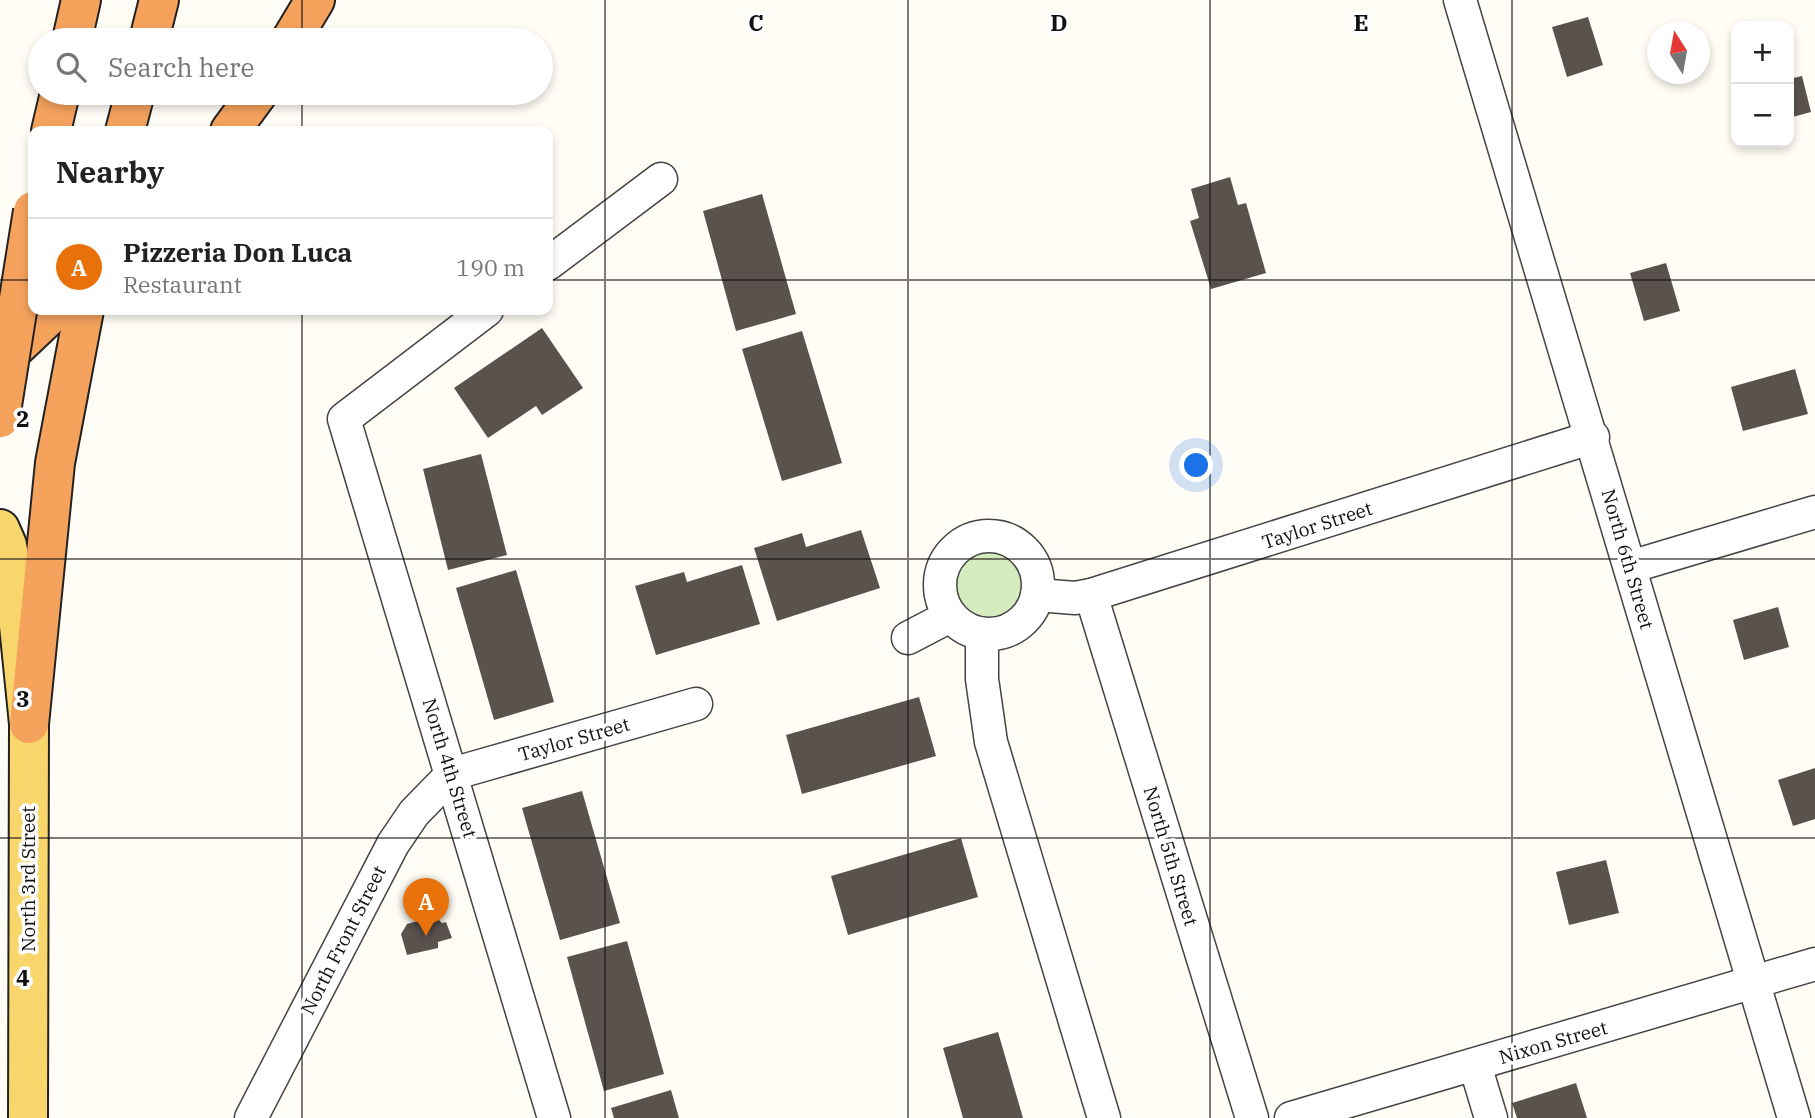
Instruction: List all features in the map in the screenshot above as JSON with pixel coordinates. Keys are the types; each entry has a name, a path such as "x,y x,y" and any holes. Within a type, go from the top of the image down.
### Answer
{"highway":[{"path":"75,28 81,0"},
{"path":"152,28 159,0"},
{"path":"298,28 315,0"},
{"path":"52,126 57,105"},
{"path":"234,126 249,105"},
{"path":"0,418 28,242"},
{"path":"0,362 50,315"},
{"path":"29,724 55,463 82,315"}],"main road":[{"name":"North 3rd Street","path":"0,529 7,545 16,596 29,724 28,1118"}],"street":[{"name":"North 6th Street","path":"1460,0 1593,437 1794,1118"},
{"path":"553,260 661,179"},
{"name":"North 4th Street","path":"480,315 344,419 554,1118"},
{"name":"Taylor Street","path":"1037,595 1075,598 1091,595 1593,437"},
{"path":"1630,567 1815,512"},
{"path":"977,537 1002,537 1023,549 1036,570 1037,595 1034,607 1018,626 1007,632 982,634 959,625 950,617 940,594 942,570 955,549 977,537"},
{"name":"North 5th Street","path":"1091,595 1252,1118"},
{"path":"908,638 950,617"},
{"path":"982,634 982,679 991,742 1104,1118"},
{"name":"Taylor Street","path":"452,774 696,704"},
{"name":"North Front Street","path":"251,1118 393,844 414,813 452,774"},
{"name":"Nixon Street","path":"1291,1118 1815,964"},
{"path":"1475,1065 1491,1118"}],"green space":[{"path":"990,551 1003,554 1013,561 1020,571 1023,584 1020,597 1013,607 1003,614 990,617 977,614 967,607 960,597 957,584 960,571 967,561 977,554"}],"building":[{"path":"1588,17 1603,65 1567,77 1552,27"},
{"path":"1802,76 1811,112 1794,117 1794,84 1794,78"},
{"path":"1230,177 1238,205 1246,203 1266,273 1211,289 1190,221 1199,218 1191,189"},
{"path":"762,194 796,314 736,331 703,211"},
{"path":"1666,263 1680,311 1644,321 1630,273"},
{"path":"542,328 583,388 542,415 536,406 488,438 454,388"},
{"path":"802,331 842,463 782,481 742,349"},
{"path":"1795,369 1808,414 1743,431 1731,387"},
{"path":"481,454 507,555 448,570 423,469"},
{"path":"861,530 880,588 777,621 754,548 802,533 806,547"},
{"path":"742,565 760,624 656,655 635,586 684,572 687,582"},
{"path":"516,570 554,702 494,720 456,588"},
{"path":"1778,607 1789,647 1744,660 1733,620"},
{"path":"919,697 936,756 802,794 786,735"},
{"path":"1815,768 1815,819 1793,826 1778,780"},
{"path":"582,791 620,923 560,940 522,808"},
{"path":"961,838 978,897 848,935 831,876"},
{"path":"1606,860 1619,913 1569,925 1556,872"},
{"path":"435,916 442,923 446,922 452,938 438,942 438,948 407,955 401,934 407,924"},
{"path":"627,941 664,1074 604,1091 567,957"},
{"path":"998,1032 1023,1118 963,1118 943,1048"},
{"path":"1576,1083 1587,1118 1517,1118 1512,1103"},
{"path":"671,1090 679,1118 614,1118 611,1108"}],"place":[{"name":"Pizzeria Don Luca","path":"426,936"}]}
